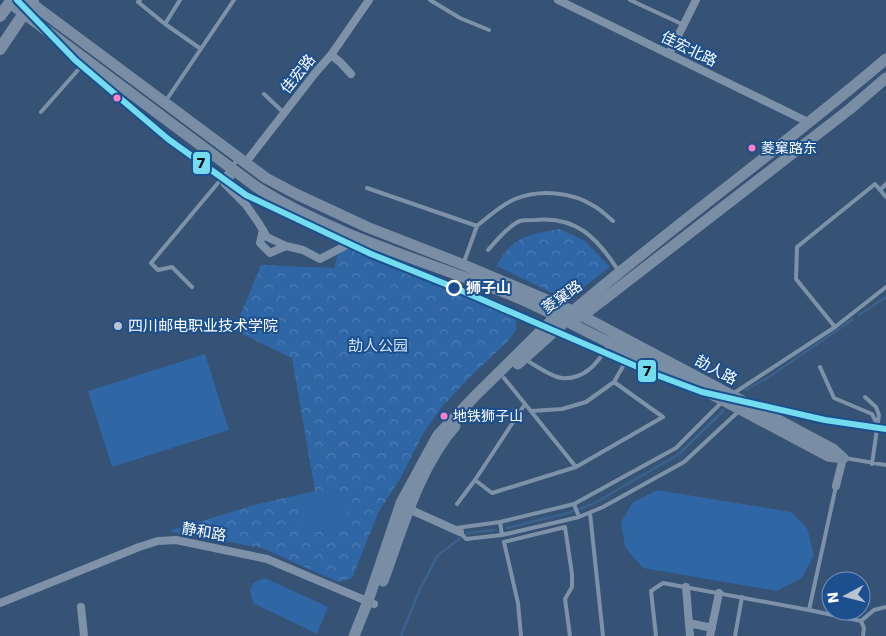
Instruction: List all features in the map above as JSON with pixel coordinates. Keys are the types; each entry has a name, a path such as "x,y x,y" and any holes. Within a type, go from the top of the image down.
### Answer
{"main road":[{"path":"0,16 11,2"},
{"path":"0,49 29,4"}],"street":[{"name":"佳宏路","path":"243,160 331,55 369,0"},
{"path":"669,54 696,0"},
{"name":"佳宏北路","path":"562,1 808,122"},
{"path":"11,2 29,4 266,178 366,227 464,265 570,316 610,342 727,398 741,410 828,456 843,458 836,486"},
{"path":"29,4 86,60 264,192 313,219 570,316"},
{"path":"331,55 351,74"},
{"name":"菱窠路","path":"362,636 401,503 438,435 474,396 620,272 840,98 886,59"},
{"name":"菱窠路","path":"354,636 371,602 429,466 448,435 464,416 570,316 850,109 886,78"},
{"path":"233,169 225,184 246,205 267,238 286,246 303,250 320,259 345,246"},
{"path":"263,230 260,243 270,253 286,246"},
{"name":"劼人路","path":"570,316 727,398 833,449 843,458"},
{"path":"410,509 460,533"},
{"name":"静和路","path":"0,603 138,547 166,540 176,540 267,559 371,602"},
{"path":"686,587 690,636"},
{"path":"689,623 711,632 719,593"},
{"path":"81,607 84,636"}],"lane":[{"path":"140,0 138,2 165,24 201,49"},
{"path":"165,24 180,0"},
{"path":"165,102 234,0"},
{"path":"430,0 460,18 489,30"},
{"path":"630,0 684,25"},
{"path":"41,112 86,60"},
{"path":"264,94 284,112"},
{"path":"192,287 172,267 158,270 151,263 243,160"},
{"path":"835,327 796,280 797,247 875,184 886,197"},
{"path":"880,190 886,184"},
{"path":"366,188 477,226"},
{"path":"464,265 477,226 494,212 515,199 535,194 558,194 578,198 595,206 613,220"},
{"path":"488,250 502,234 518,222 544,219 563,221 575,225 591,235 606,251 620,272"},
{"path":"460,533 574,504 676,448 727,398 835,327 886,287"},
{"path":"524,359 544,371 561,378 576,375 592,368 602,357 610,342"},
{"path":"532,411 562,409 586,402 614,382 631,352"},
{"path":"820,367 834,398 872,414 877,424"},
{"path":"504,378 576,467"},
{"path":"475,480 492,493 576,467 663,417 614,382"},
{"path":"865,397 876,407 879,415 872,464"},
{"path":"457,504 525,404"},
{"path":"460,533 502,535 590,513 684,462 741,410"},
{"path":"843,458 886,466"},
{"path":"809,610 836,486"},
{"path":"574,504 579,517"},
{"path":"590,513 603,636"},
{"path":"500,522 518,603 521,636"},
{"path":"504,542 565,527 572,574 572,587 566,599 570,636"},
{"path":"656,636 652,590 663,583 821,613"},
{"path":"735,636 742,597"},
{"path":"871,613 886,607"},
{"path":"861,621 864,628 863,636"}],"green space":[{"path":"560,229 585,241 610,267 581,289 552,293 497,266 508,249 522,238"},
{"name":"劼人公园","path":"341,242 382,253 514,308 516,330 509,340 442,407 423,434 400,479 379,511 352,578 338,582 262,548 169,531 254,505 315,491 292,358 234,330 261,265 334,268"},
{"path":"205,354 229,430 112,467 88,391"},
{"path":"657,490 791,512 807,528 814,555 802,578 777,591 643,568 625,547 621,522 633,502"},
{"path":"343,491 349,526 304,533 298,499"},
{"path":"265,578 328,607 317,634 253,603 250,591 253,583"}],"waterway":[{"path":"859,315 886,297"},
{"path":"746,390 772,375 852,320"},
{"path":"507,528 568,513 593,504 679,454 724,410"},
{"path":"401,636 420,589 438,555 467,533 494,530"}],"transit line":[{"name":"7","path":"17,0 75,60 168,139 246,195 371,254 453,287 654,374 702,392 825,420 886,429"}],"place":[{"name":"菱窠路东","path":"752,148"},
{"name":"狮子山","path":"454,288"},
{"name":"四川邮电职业技术学院","path":"118,326"},
{"name":"地铁狮子山","path":"444,416"}]}
